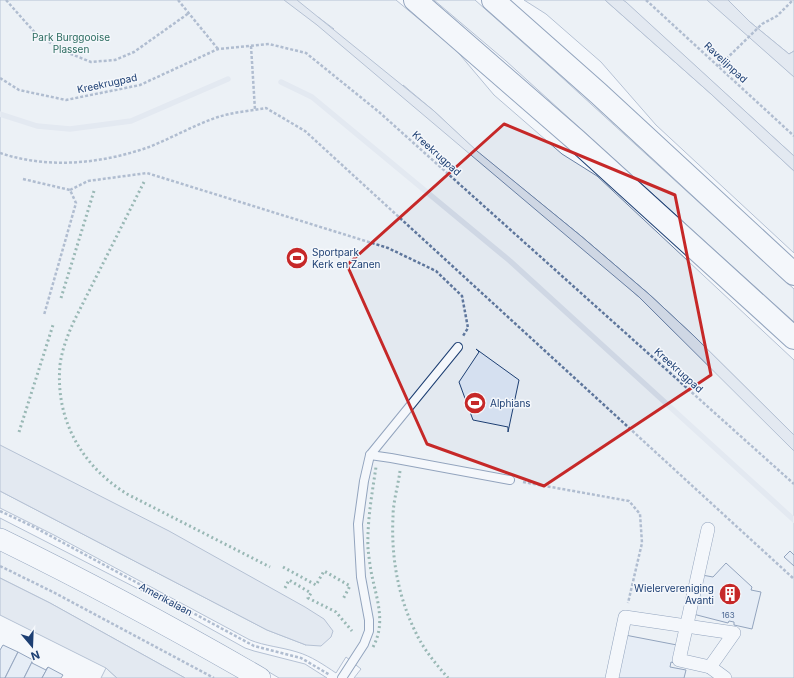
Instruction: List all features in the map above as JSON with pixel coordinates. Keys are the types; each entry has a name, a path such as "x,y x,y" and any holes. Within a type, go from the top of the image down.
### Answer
{"highway":[{"path":"415,0 576,140 794,338"},
{"path":"493,0 598,93 794,274"}],"street":[{"path":"708,529 679,660 710,667 725,678"},
{"path":"0,539 85,581 200,643 260,678"},
{"path":"612,678 625,617 734,633 710,667"}],"lane":[{"path":"342,678 364,644 369,631 369,620 361,577 358,524 364,481 370,455 458,347"},
{"path":"370,455 510,480"}],"path":[{"path":"6,0 37,35 66,52 91,62 115,60 134,52 189,13"},
{"path":"178,0 218,49"},
{"name":"Ravelijnpad","path":"646,0 794,136"},
{"path":"719,66 746,38 762,24 777,16 793,0"},
{"name":"Kreekrugpad","path":"0,78 19,90 66,100 140,85 218,49 269,44 306,53 379,112 794,484"},
{"path":"251,46 255,110"},
{"path":"0,153 15,158 59,164 106,160 148,147 219,117 266,108 305,131 794,579"},
{"path":"24,179 70,190 88,180 147,174 388,248 436,271 462,296 468,328 458,347"},
{"path":"44,315 76,203 70,190"},
{"path":"510,480 629,501 640,514 642,543 625,617"},
{"name":"Amerikalaan","path":"0,511 34,527 254,646 302,658 336,678"},
{"path":"0,566 53,592 214,678"}],"highlighted area":[{"path":"504,124 675,195 711,375 544,486 427,444 347,265"}],"green space":[{"name":"Sportpark Kerk en Zanen","path":"0,0 396,0 456,50 494,95 562,154 597,176 794,360 794,435 694,336 650,295 581,236 480,154 639,297 669,327 794,441 794,678 354,678 361,669 346,657 336,673 317,661 302,654 250,640 54,535 0,508 0,491 267,630 306,645 0,466","holes":["318,17 334,29 315,23","403,85 434,111 470,145 469,145"]},
{"path":"434,0 475,0 557,73 794,289 794,322 506,61"},
{"path":"524,0 605,0 711,94 794,171 794,253 656,125 601,62 546,14"},
{"path":"623,0 708,0 792,75 794,77 794,156"},
{"path":"728,0 794,0 794,51 789,54 750,22"},
{"path":"0,518 150,595 245,648 305,664 327,678 279,678 237,653 0,528"},
{"path":"0,550 111,606 242,678 185,678 50,603 0,578"},
{"path":"106,668 117,678 101,678"}],"shaded area":[{"path":"284,0 297,0 434,111 477,151 581,236 650,295 694,336 794,435 794,451 639,297 317,25"},
{"path":"605,0 623,0 626,2 794,156 794,171 711,94"},
{"path":"707,0 728,0 750,22 789,54 794,51 794,77"},
{"path":"0,445 169,531 305,607 324,619 333,631 331,637 321,646 306,645 267,630 0,491"},
{"path":"0,578 50,603 185,678 117,678 106,668 0,615"}],"building":[{"path":"476,349 519,380 508,432 508,427 473,420 459,382 479,352"},
{"path":"790,551 794,555 794,566 784,557"},
{"name":"Wielervereniging Avanti","path":"726,563 752,587 751,590 761,592 752,629 734,625 734,622 729,621 728,623 693,614 702,575 713,577"},
{"path":"625,635 677,645 674,663 671,662 670,667 686,670 684,678 617,678"},
{"path":"3,645 18,652 5,678 0,678 0,650"},
{"path":"18,652 33,660 24,678 5,678"},
{"path":"33,660 32,663 46,670 48,667 42,678 24,678"},
{"path":"48,667 63,675 61,678 42,678"}],"waterway":[{"path":"0,114 37,126 70,129 131,121 228,79"},
{"path":"281,82 312,97 510,261 794,520"}],"hedge":[{"path":"144,182 75,319 64,347 60,365 60,385 62,404 67,423 75,440 85,455 97,470 111,483 127,494 270,567"},
{"path":"61,298 94,191"},
{"path":"19,432 53,325"},
{"path":"373,647 377,638 380,620 370,566 368,528 376,467"},
{"path":"400,471 393,511 393,547 400,591 419,639 430,657 448,678"},
{"path":"283,567 316,585 324,571 350,586 343,599"},
{"path":"285,588 289,580 311,593 308,598 336,612 352,631"}],"place":[{"name":"Sportpark Kerk en Zanen","path":"297,258"},
{"name":"Alphians","path":"475,403"},
{"name":"Wielervereniging Avanti","path":"730,594"}],"park label":[{"name":"Park Burggooise Plassen","path":"71,42"}]}
